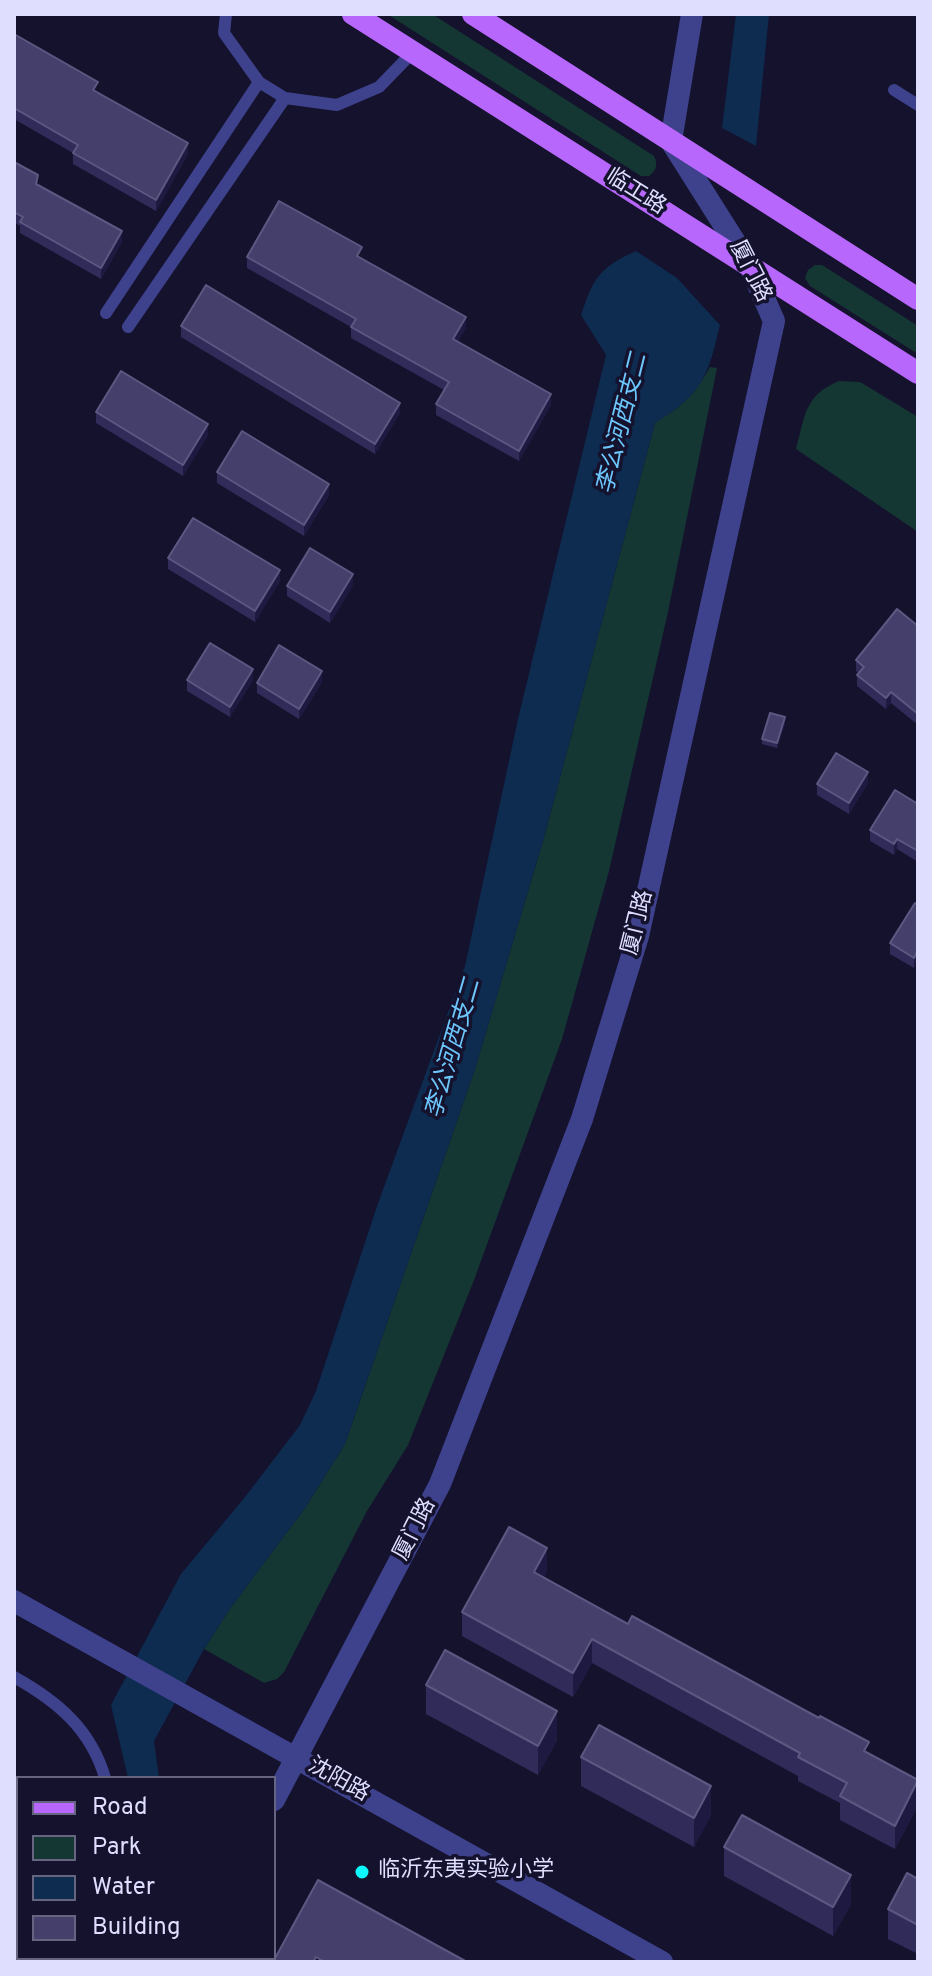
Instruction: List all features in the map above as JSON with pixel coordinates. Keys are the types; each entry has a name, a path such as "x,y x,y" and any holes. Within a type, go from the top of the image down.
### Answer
{"main road":[{"name":"临工路","path":"353,14 918,373"},
{"path":"473,14 918,299"}],"street":[{"path":"671,141 692,14"},
{"name":"厦门路","path":"276,1797 440,1484 582,1119 638,936 774,321 750,266 671,141"},
{"name":"沈阳路","path":"14,1601 662,1962"}],"lane":[{"path":"226,14 224,33 259,82 285,98 337,105 379,87 413,52"},
{"path":"106,313 259,82"},
{"path":"894,90 918,105"},
{"path":"128,327 285,98"},
{"path":"14,1677 38,1690 71,1716 91,1742 104,1776"}],"green space":[{"path":"387,14 432,14 654,156 655,169 649,176 641,176"},
{"path":"822,265 918,326 918,354 810,286 805,278 808,270"},
{"path":"710,367 717,368 668,612 609,871 562,1039 474,1280 408,1445 367,1511 284,1672 277,1679 264,1683 204,1649 305,1508 345,1444 475,1069 543,841 655,423 687,399"},
{"path":"839,381 860,382 918,417 918,532 796,449 812,400"}],"water":[{"path":"736,14 769,14 756,146 722,128"},
{"name":"李公河西支二","path":"636,251 677,278 720,325 707,371 683,403 655,423 543,841 475,1069 345,1444 305,1508 204,1649 154,1741 159,1776 128,1776 111,1705 181,1574 300,1425 316,1391 377,1206 465,966 518,719 606,355 581,315 594,283 614,263"}],"building":[{"path":"14,34 98,82 93,90 188,143 156,200 73,153 78,145 14,108"},
{"path":"14,162 38,175 36,184 122,231 101,268 20,222 23,217 14,212"},
{"path":"279,201 362,247 357,256 466,317 453,339 551,394 519,451 436,404 449,382 351,327 356,319 247,257"},
{"path":"206,285 400,403 375,444 181,326"},
{"path":"121,371 208,424 183,465 96,412"},
{"path":"242,431 329,484 304,525 217,472"},
{"path":"193,518 280,570 255,611 168,558"},
{"path":"310,548 353,574 330,612 287,586"},
{"path":"897,609 918,626 918,714 891,692 886,698 857,675 864,667 856,660"},
{"path":"210,643 253,669 230,707 187,680"},
{"path":"279,645 322,671 299,709 257,683"},
{"path":"770,713 785,717 777,743 762,739"},
{"path":"836,753 868,772 849,803 817,784"},
{"path":"895,790 918,804 918,851 897,839 894,844 870,830"},
{"path":"915,903 918,905 918,952 914,958 890,943"},
{"path":"509,1527 547,1548 534,1572 628,1624 632,1616 869,1742 864,1751 918,1780 895,1826 840,1796 847,1783 798,1757 800,1753 592,1639 573,1673 462,1612"},
{"path":"445,1650 557,1711 538,1746 426,1685"},
{"path":"599,1725 711,1786 694,1818 581,1757"},
{"path":"742,1815 851,1875 833,1907 724,1847"},
{"path":"907,1873 918,1879 918,1925 888,1909"},
{"path":"318,1880 467,1962 325,1962 316,1957 313,1962 273,1962"}],"place":[{"name":"临沂东夷实验小学","path":"362,1872"}]}
